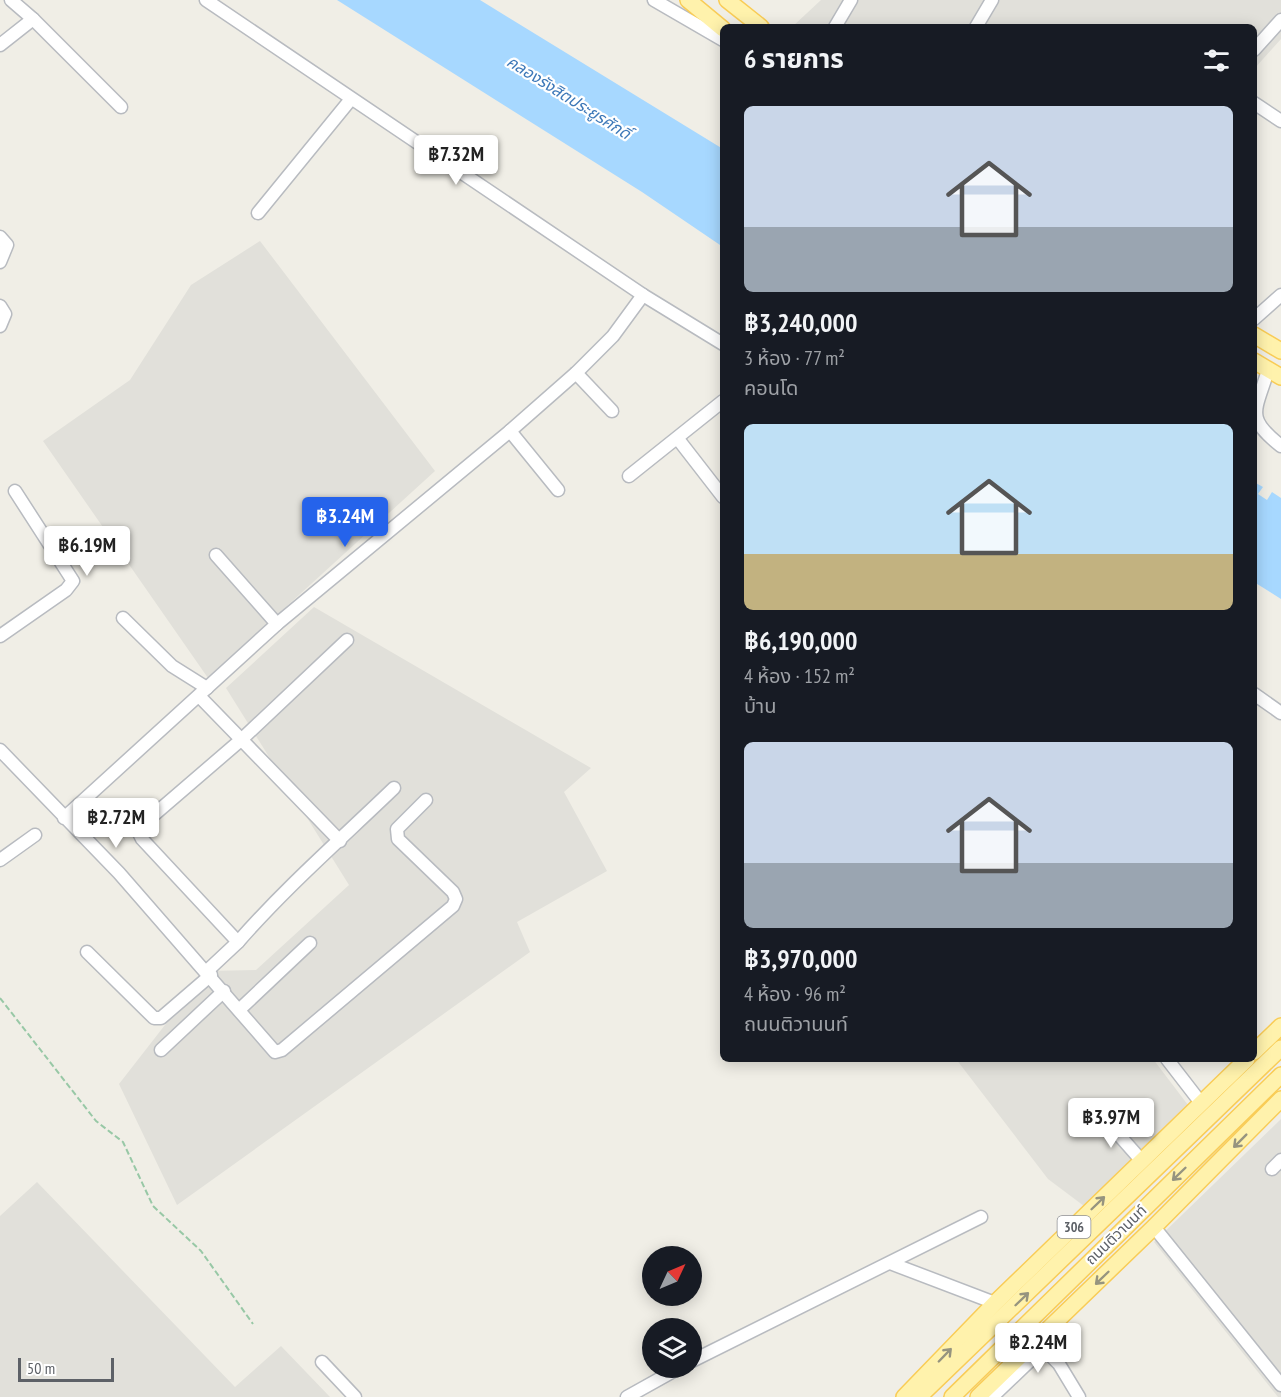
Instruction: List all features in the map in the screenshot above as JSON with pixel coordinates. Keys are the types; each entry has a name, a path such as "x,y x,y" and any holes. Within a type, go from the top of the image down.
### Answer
{"main road":[{"path":"688,0 720,26"},
{"path":"726,0 757,24"},
{"path":"1257,337 1281,351"},
{"path":"1257,363 1275,373"},
{"path":"1257,1049 1281,1026"},
{"name":"ถนนติวานนท์","path":"919,1397 1281,1048"},
{"name":"306","path":"904,1397 1141,1160 1244,1062"},
{"name":"ถนนติวานนท์","path":"952,1397 1281,1075"},
{"name":"ถนนติวานนท์","path":"978,1397 1154,1227 1281,1099"}],"street":[{"path":"11,0 121,107"},
{"path":"206,0 643,295 720,342"},
{"path":"654,0 720,38"},
{"path":"837,24 851,0"},
{"path":"977,24 992,0"},
{"path":"0,45 33,19"},
{"path":"1257,47 1281,20"},
{"path":"258,213 351,99"},
{"path":"1257,105 1281,120"},
{"path":"0,237 8,245 0,262"},
{"path":"64,818 277,624 510,432 576,373 613,336 643,295"},
{"path":"1257,316 1281,295"},
{"path":"0,306 5,314 0,326"},
{"path":"576,373 612,411"},
{"path":"1257,412 1275,373"},
{"path":"629,476 678,439 720,403"},
{"path":"1257,422 1259,429 1281,446"},
{"path":"510,432 558,490"},
{"path":"678,439 720,493"},
{"path":"0,636 66,590 73,581 15,491"},
{"path":"216,555 277,624"},
{"path":"123,618 172,666 203,692 242,739 339,841"},
{"path":"238,942 142,839 138,831 142,825 242,739 347,640"},
{"path":"1257,696 1281,713"},
{"path":"0,750 119,873 209,973 272,1050 279,1052 453,906 456,899 453,892 398,839 397,829 400,823 426,800"},
{"path":"87,952 154,1018 161,1018 209,973 291,883 394,788"},
{"path":"0,860 35,835"},
{"path":"239,1010 310,943"},
{"path":"161,1050 224,991"},
{"path":"1169,1062 1201,1103"},
{"path":"1104,1118 1141,1160"},
{"path":"702,1356 981,1216"},
{"path":"1154,1227 1281,1385"},
{"path":"890,1263 995,1304"},
{"path":"994,1396 1036,1355 1049,1354 1059,1364 1079,1397"},
{"path":"322,1362 355,1397"},
{"path":"627,1397 661,1378"}],"path":[{"path":"0,998 96,1120 123,1142 153,1206 201,1251 254,1324"}],"shaded area":[{"path":"821,0 1281,0 1281,39 1257,66 1257,24 795,24"},
{"path":"260,241 435,471 208,678 43,441 130,380 191,285"},
{"path":"314,607 591,768 564,792 607,871 517,922 530,952 177,1205 119,1084 207,971 256,970 349,885 226,688"},
{"path":"958,1062 1155,1062 1188,1105 1084,1206 1048,1179"},
{"path":"1281,1119 1281,1397 1278,1397 1154,1242"},
{"path":"37,1182 235,1387 281,1346 330,1397 0,1397 0,1216"}],"water":[{"name":"คลองรังสิตประยูรศักดิ์","path":"337,0 480,0 720,147 720,245 642,192"},
{"path":"1257,484 1263,487 1258,494 1267,500 1272,492 1281,498 1281,599 1257,584"}]}
